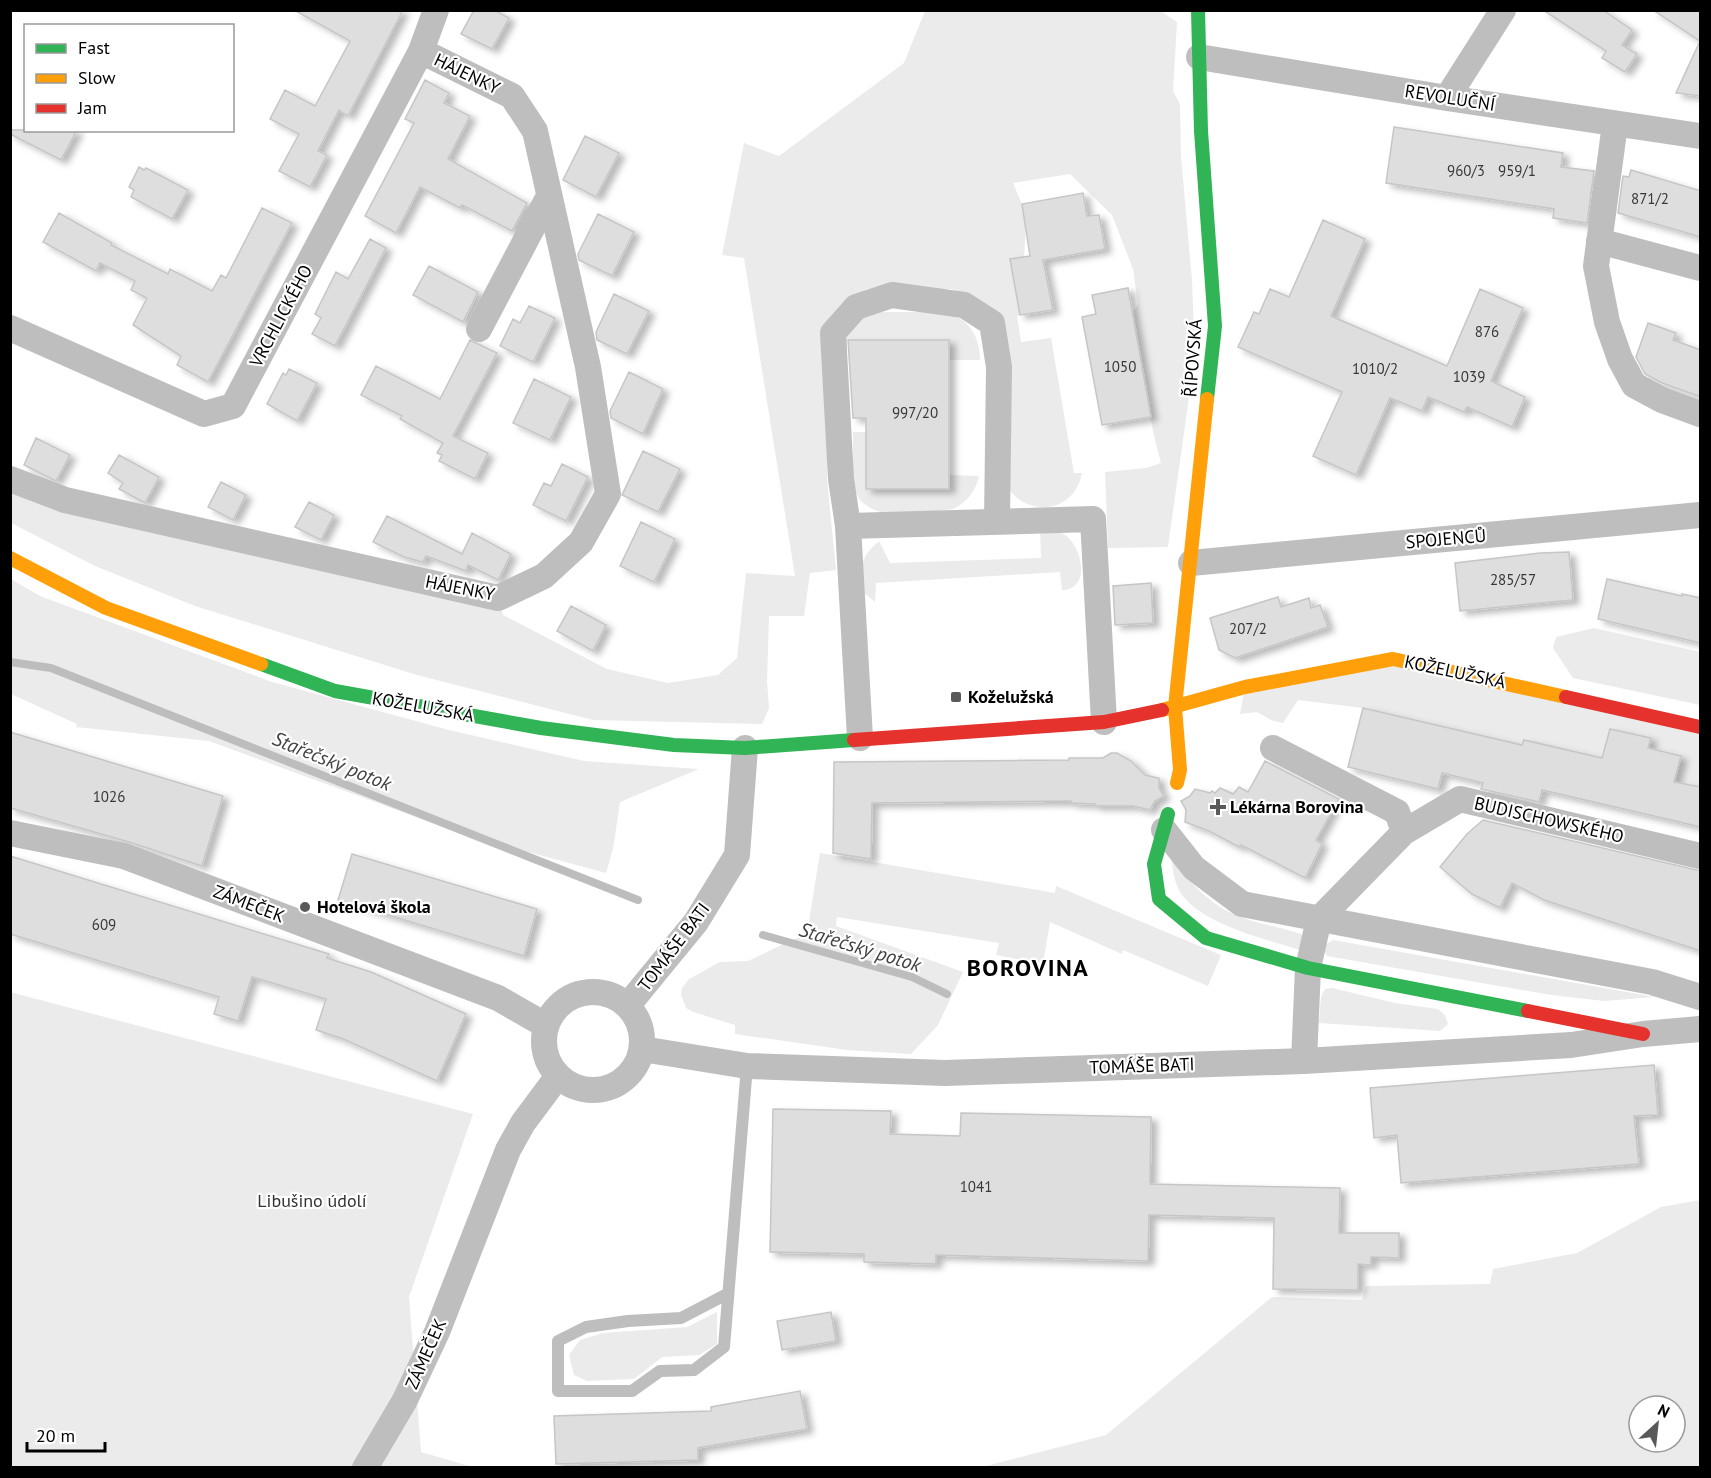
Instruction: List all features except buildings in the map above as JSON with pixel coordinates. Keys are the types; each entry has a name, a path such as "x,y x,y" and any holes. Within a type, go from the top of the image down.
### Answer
{"main road":[{"name":"ŘÍPOVSKÁ","path":"1175,707 1215,326 1201,131 1198,10"},
{"name":"KOŽELUŽSKÁ","path":"10,558 106,608 335,691 541,728 674,745 745,748 1104,722 1175,707 1245,687 1392,659 1701,727"},
{"path":"1175,707 1180,770 1177,783"},
{"name":"TOMÁŠE BATI","path":"1166,822 1154,864 1159,899 1206,938 1308,969 1643,1034"}],"street":[{"name":"VRCHLICKÉHO","path":"10,328 204,414 233,406 421,51 436,10"},
{"path":"1447,98 1503,10"},
{"name":"HÁJENKY","path":"10,480 65,500 498,598 544,576 581,542 608,494 588,367 535,131 512,96 421,51"},
{"name":"REVOLUČNÍ","path":"1199,57 1447,98 1701,136"},
{"path":"1615,124 1596,266 1607,322 1620,359 1634,386 1662,400 1701,414"},
{"path":"479,328 549,196"},
{"path":"1599,241 1701,268"},
{"path":"860,738 848,525 841,479 833,333 856,307 892,295 964,305 992,323 999,368 997,522"},
{"name":"SPOJENCŮ","path":"1191,563 1701,515"},
{"path":"848,525 1092,519 1104,722"},
{"path":"1273,747 1397,812 1404,832"},
{"name":"TOMÁŠE BATI","path":"628,1005 696,922 737,855 745,748"},
{"name":"BUDISCHOWSKÉHO","path":"1319,919 1404,832 1461,799 1701,856"},
{"path":"1166,822 1194,868 1242,904 1652,982 1701,997"},
{"name":"ZÁMEČEK","path":"10,833 124,856 498,998 545,1025"},
{"path":"1304,1061 1308,969 1319,919"},
{"name":"TOMÁŠE BATI","path":"545,1025 554,1010 566,999 581,992 598,991 614,996 628,1005 637,1018 642,1033 642,1049 747,1066 945,1073 1304,1061 1570,1045 1643,1034 1701,1029"},
{"path":"545,1025 543,1039 550,1067 558,1076 577,1088 594,1090 611,1087 631,1072 642,1049"},
{"name":"ZÁMEČEK","path":"365,1467 405,1400 437,1332 508,1150 522,1123 558,1076"}],"lane":[{"path":"728,1294 681,1318 628,1321 586,1327 558,1341 558,1391 632,1391 660,1371 694,1370 724,1347 747,1066"}],"green space":[{"path":"1159,10 1177,22 1173,91 1180,104 1181,156 1192,280 1194,332 1184,397 1189,397 1168,547 1108,548 1105,472 1146,468 1161,463 1132,314 1138,304 1133,269 1112,215 1070,174 1013,183 1022,204 1026,227 1024,257 1010,260 1020,315 1017,316 1021,342 1051,338 1074,473 1082,473 1078,486 1061,503 1050,507 1027,504 1007,487 1003,349 971,297 952,289 867,289 841,304 829,319 827,336 827,479 836,570 810,573 804,616 769,616 767,681 769,708 762,724 593,720 417,675 195,606 95,566 11,523 10,479 498,598 503,615 607,669 668,683 718,675 737,658 746,573 795,576 744,258 722,255 744,143 779,156 904,63 925,11"},
{"path":"880,312 951,314 971,328 978,343 980,360 949,360 948,340 847,340 847,350 843,338 861,317"},
{"path":"853,432 866,432 866,489 949,489 949,475 979,476 976,486 971,495 955,508 895,514 874,510 861,501 857,495 853,468"},
{"path":"1040,529 1059,532 1067,536 1078,553 1081,573 1078,582 1072,588 1062,590 1060,572 876,583 875,602 863,592 864,558 879,541 890,563 1041,558"},
{"path":"11,579 40,596 272,682 449,730 584,761 699,769 620,802 613,849 606,873 462,834 209,741 76,727 77,724 11,694"},
{"path":"1594,628 1700,652 1700,705 1573,678 1553,648 1556,637"},
{"path":"1393,659 1700,725 1700,787 1674,782 1681,756 1648,748 1650,738 1610,729 1602,758 1524,740 1522,745 1363,708 1298,700 1283,723 1273,721 1257,712 1240,714 1245,687"},
{"path":"1171,851 1182,870 1197,888 1223,909 1241,917 1301,934 1305,940 1300,950 1232,928 1199,911 1186,900 1178,888"},
{"path":"820,853 1055,893 1056,886 1221,955 1208,986 1123,950 1122,954 1050,922 1043,964 996,955 999,943 837,917 836,926 963,972 938,1025 911,1054 847,1050 735,1034 735,1025 686,1008 681,995 682,988 689,979 720,962 748,961 807,933"},
{"path":"1333,940 1655,997 1604,1001 1551,995 1327,956 1324,951 1325,945"},
{"path":"1332,988 1395,1003 1438,1009 1445,1015 1448,1024 1440,1031 1319,1023 1321,997 1325,989"},
{"name":"Libušino údolí","path":"10,992 473,1114 409,1297 421,1452 473,1467 11,1467"},
{"path":"1700,1200 1700,1467 982,1467 1106,1435 1272,1297 1362,1300 1366,1286 1490,1284 1493,1269 1577,1253 1661,1207"},
{"path":"717,1312 717,1344 699,1355 662,1357 634,1379 587,1381 574,1375 569,1355 580,1340 603,1333 687,1327"}],"waterway":[{"name":"Stařečský potok","path":"10,662 51,668 638,900"},
{"name":"Stařečský potok","path":"763,935 912,977 947,994"}],"traffic: fast":[{"path":"1198,10 1201,131 1215,326 1207,399"},
{"path":"261,664 335,691 541,728 674,745 745,748 854,740"},
{"path":"1168,814 1154,864 1159,899 1206,938 1308,968 1528,1011"}],"traffic: slow":[{"path":"1177,783 1180,770 1175,707 1207,399"},
{"path":"10,558 106,608 261,664"},
{"path":"1162,710 1245,687 1393,659 1566,697"}],"traffic: jam":[{"path":"1566,697 1700,727"},
{"path":"854,740 1104,722 1162,710"},
{"path":"1528,1011 1643,1034"}],"place":[{"name":"Koželužská","path":"956,697"},
{"name":"Lékárna Borovina","path":"1218,807"},
{"name":"Hotelová škola","path":"305,907"}],"district":[{"name":"BOROVINA","path":"1028,968"}]}
